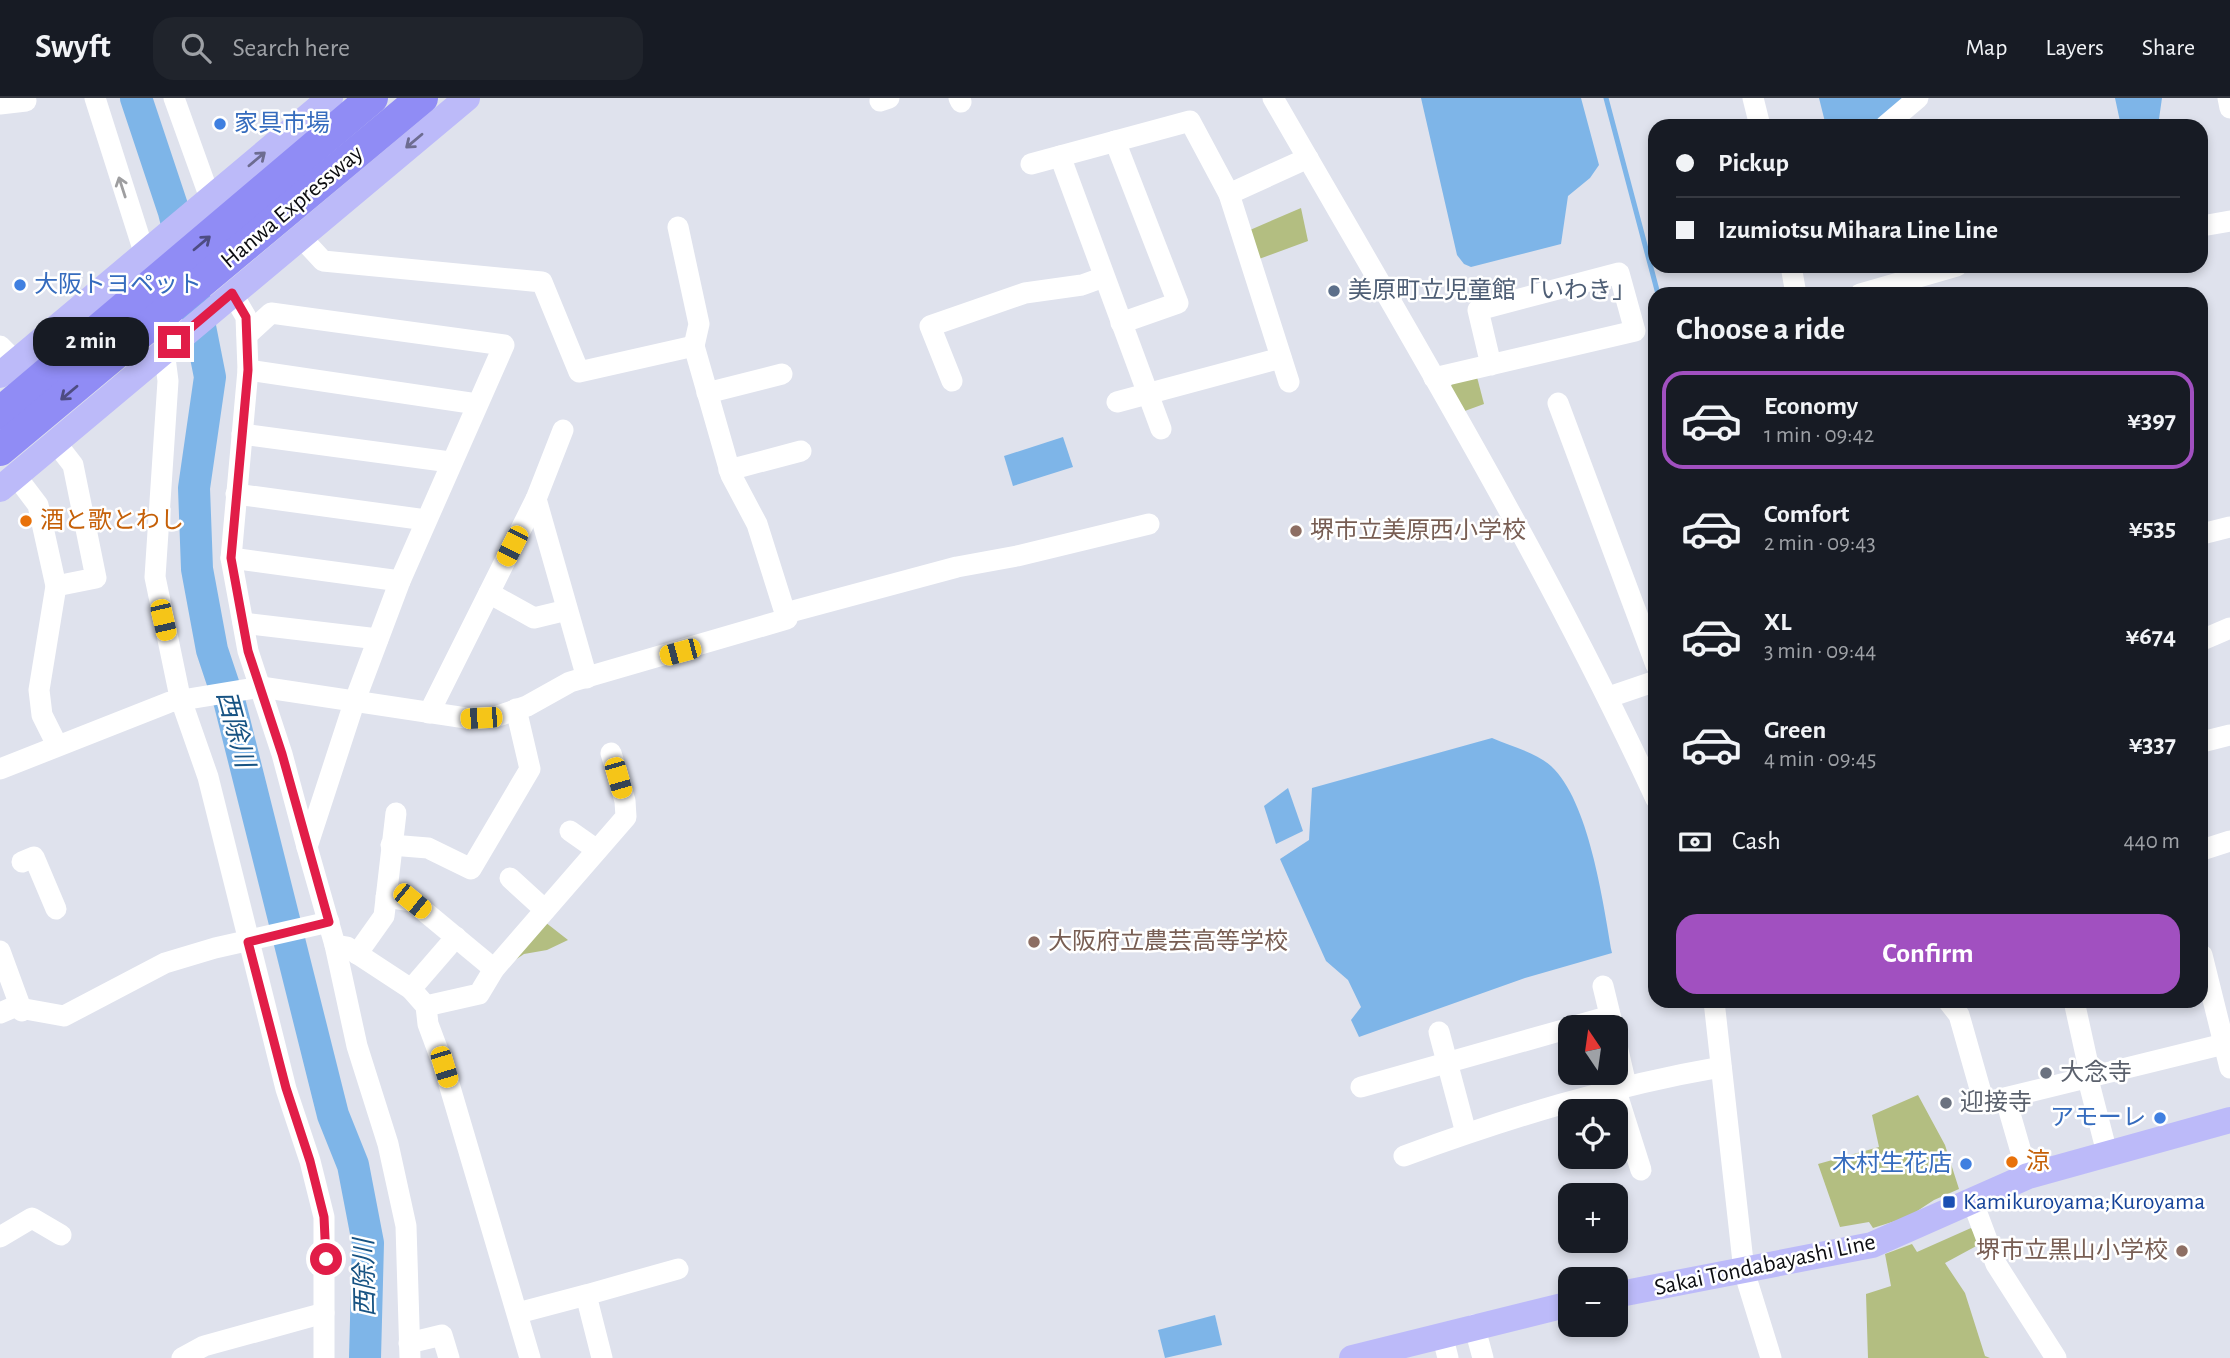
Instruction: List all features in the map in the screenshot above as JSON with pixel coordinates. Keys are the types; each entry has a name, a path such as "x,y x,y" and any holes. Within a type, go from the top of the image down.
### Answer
{"highway":[{"name":"Hanwa Expressway","path":"0,413 372,98"},
{"name":"Hanwa Expressway","path":"5,471 430,105"}],"main road":[{"path":"5,361 207,201 330,98"},
{"path":"5,471 56,443 300,236 430,105 467,98"},
{"name":"Sakai Tondabayashi Line","path":"1628,1293 1872,1245 2028,1176 2230,1120"},
{"path":"1352,1358 1445,1346 1474,1325 1558,1307"}],"street":[{"path":"95,98 146,250"},
{"path":"174,98 207,201"},
{"path":"1273,98 1526,540 1609,697 1648,782"},
{"path":"1753,98 1758,119"},
{"path":"1893,119 1918,98"},
{"path":"2228,98 2230,108"},
{"path":"0,104 26,101"},
{"path":"1031,164 1190,121 1229,194 1289,382"},
{"path":"1115,141 1178,303 1121,323"},
{"path":"1060,156 1161,429"},
{"path":"1229,194 1308,158"},
{"path":"2208,225 2230,221"},
{"path":"0,769 57,744 181,699 261,687 466,718 495,717 570,682 787,619 757,524 729,471 694,346 699,324 678,227"},
{"path":"300,236 323,261 542,282 579,372 694,346"},
{"path":"1434,379 1491,366 1635,331 1619,273 1478,310 1491,366"},
{"path":"1884,287 1933,273"},
{"path":"952,381 930,326 1025,293 1082,285 1104,277"},
{"path":"230,295 246,317 247,335 248,370 231,558 248,651 261,687 335,946 357,1046 388,1144 406,1226 409,1350 442,1335 449,1358"},
{"path":"247,335 271,313 504,345 450,462 377,639 307,848"},
{"path":"169,346 155,538 155,577 181,699 208,777 286,1088 310,1161 324,1217 324,1358"},
{"path":"1117,402 1281,358"},
{"path":"248,370 477,404"},
{"path":"708,393 782,374"},
{"path":"1558,403 1648,644"},
{"path":"429,713 536,499 563,430"},
{"path":"242,434 450,462"},
{"path":"56,443 74,465 96,579 56,586"},
{"path":"729,471 801,451"},
{"path":"5,471 38,505 56,586 39,690 42,715 57,744"},
{"path":"236,494 426,520"},
{"path":"536,499 586,678"},
{"path":"786,613 957,567 1017,556 1149,524"},
{"path":"2208,532 2230,527"},
{"path":"231,558 400,581"},
{"path":"489,593 534,618 567,610"},
{"path":"243,623 377,639"},
{"path":"2208,637 2230,628"},
{"path":"1609,697 1648,684"},
{"path":"391,845 428,848 471,869 530,769 516,709"},
{"path":"2208,741 2230,735"},
{"path":"426,1006 479,994 494,969 626,817 625,802 611,754"},
{"path":"357,954 384,916 396,813"},
{"path":"570,831 597,850"},
{"path":"2208,848 2230,841"},
{"path":"22,862 34,857 56,909"},
{"path":"510,878 545,910"},
{"path":"386,897 412,901 494,969"},
{"path":"0,1013 14,1007 22,1011 64,1016 166,963 215,948 328,922"},
{"path":"411,989 456,937"},
{"path":"335,946 347,947 411,989 426,1006 428,1024 444,1067 530,1358"},
{"path":"0,951 22,1011"},
{"path":"2208,979 2230,1068"},
{"path":"1603,986 1610,1015"},
{"path":"1715,1008 1744,1271 1771,1358"},
{"path":"1954,1008 1959,1015 1984,1103 2006,1100 2224,1044"},
{"path":"2076,1008 2089,1069 2088,1079 2107,1153"},
{"path":"1361,1087 1558,1031"},
{"path":"1439,1032 1466,1133"},
{"path":"1404,1156 1466,1133 1621,1086 1721,1067"},
{"path":"1621,1086 1641,1170"},
{"path":"2006,1100 2028,1176"},
{"path":"1972,1200 1996,1264 2056,1358"},
{"path":"0,1237 32,1218 61,1235"},
{"path":"518,1314 678,1269"},
{"path":"586,1295 602,1358"},
{"path":"182,1358 204,1346 324,1313"},
{"path":"1474,1325 1483,1358"}],"green space":[{"path":"1301,208 1308,241 1259,259 1250,230"},
{"path":"1477,377 1484,404 1462,412 1449,390 1452,384"},
{"path":"545,922 568,940 547,950 524,954 509,964"},
{"path":"1918,1095 1945,1145 1959,1189 1934,1200 1908,1217 1873,1228 1869,1222 1840,1227 1818,1164 1879,1147 1872,1115"},
{"path":"1971,1228 1980,1244 1945,1263 1965,1293 1985,1356 1990,1358 1868,1358 1866,1294 1891,1286 1885,1254 1912,1244 1917,1252"}],"water":[{"path":"1421,98 1581,98 1599,165 1590,178 1568,196 1561,244 1471,267 1464,264 1457,255"},
{"path":"1819,98 1903,98 1878,119 1824,119"},
{"path":"2115,98 2162,98 2159,119 2120,119"},
{"path":"1063,437 1073,467 1013,486 1004,456"},
{"path":"1492,738 1545,761 1564,782 1585,827 1612,953 1525,978 1359,1037 1351,1020 1361,1007 1348,980 1326,961 1280,859 1309,840 1312,788"},
{"path":"1288,788 1303,831 1276,844 1264,806"},
{"path":"1215,1315 1222,1345 1165,1358 1158,1330"}],"waterway":[{"name":"西除川","path":"136,98 174,212 184,252"},
{"path":"1606,98 1648,256"},
{"path":"1652,273 1656,287"},
{"name":"西除川","path":"194,296 210,377 194,488 197,569 212,650 230,704 333,1115 353,1165 368,1243 365,1358"}],"place":[{"name":"家具市場","path":"220,124"},
{"name":"大阪トヨペット","path":"20,285"},
{"name":"美原町立児童館「いわき」","path":"1334,291"},
{"name":"酒と歌とわし","path":"26,521"},
{"name":"堺市立美原西小学校","path":"1296,531"},
{"name":"大阪府立農芸高等学校","path":"1034,942"},
{"name":"大念寺","path":"2046,1073"},
{"name":"迎接寺","path":"1946,1103"},
{"name":"アモーレ","path":"2160,1118"},
{"name":"涼","path":"2012,1162"},
{"name":"木村生花店","path":"1966,1164"},
{"name":"Kamikuroyama;Kuroyama","path":"1949,1202"},
{"name":"堺市立黒山小学校","path":"2182,1251"}],"route":[{"path":"174,342 232,293 246,317 248,370 231,558 248,651 282,754 329,922 248,942 286,1088 310,1161 324,1217 326,1259"}]}
